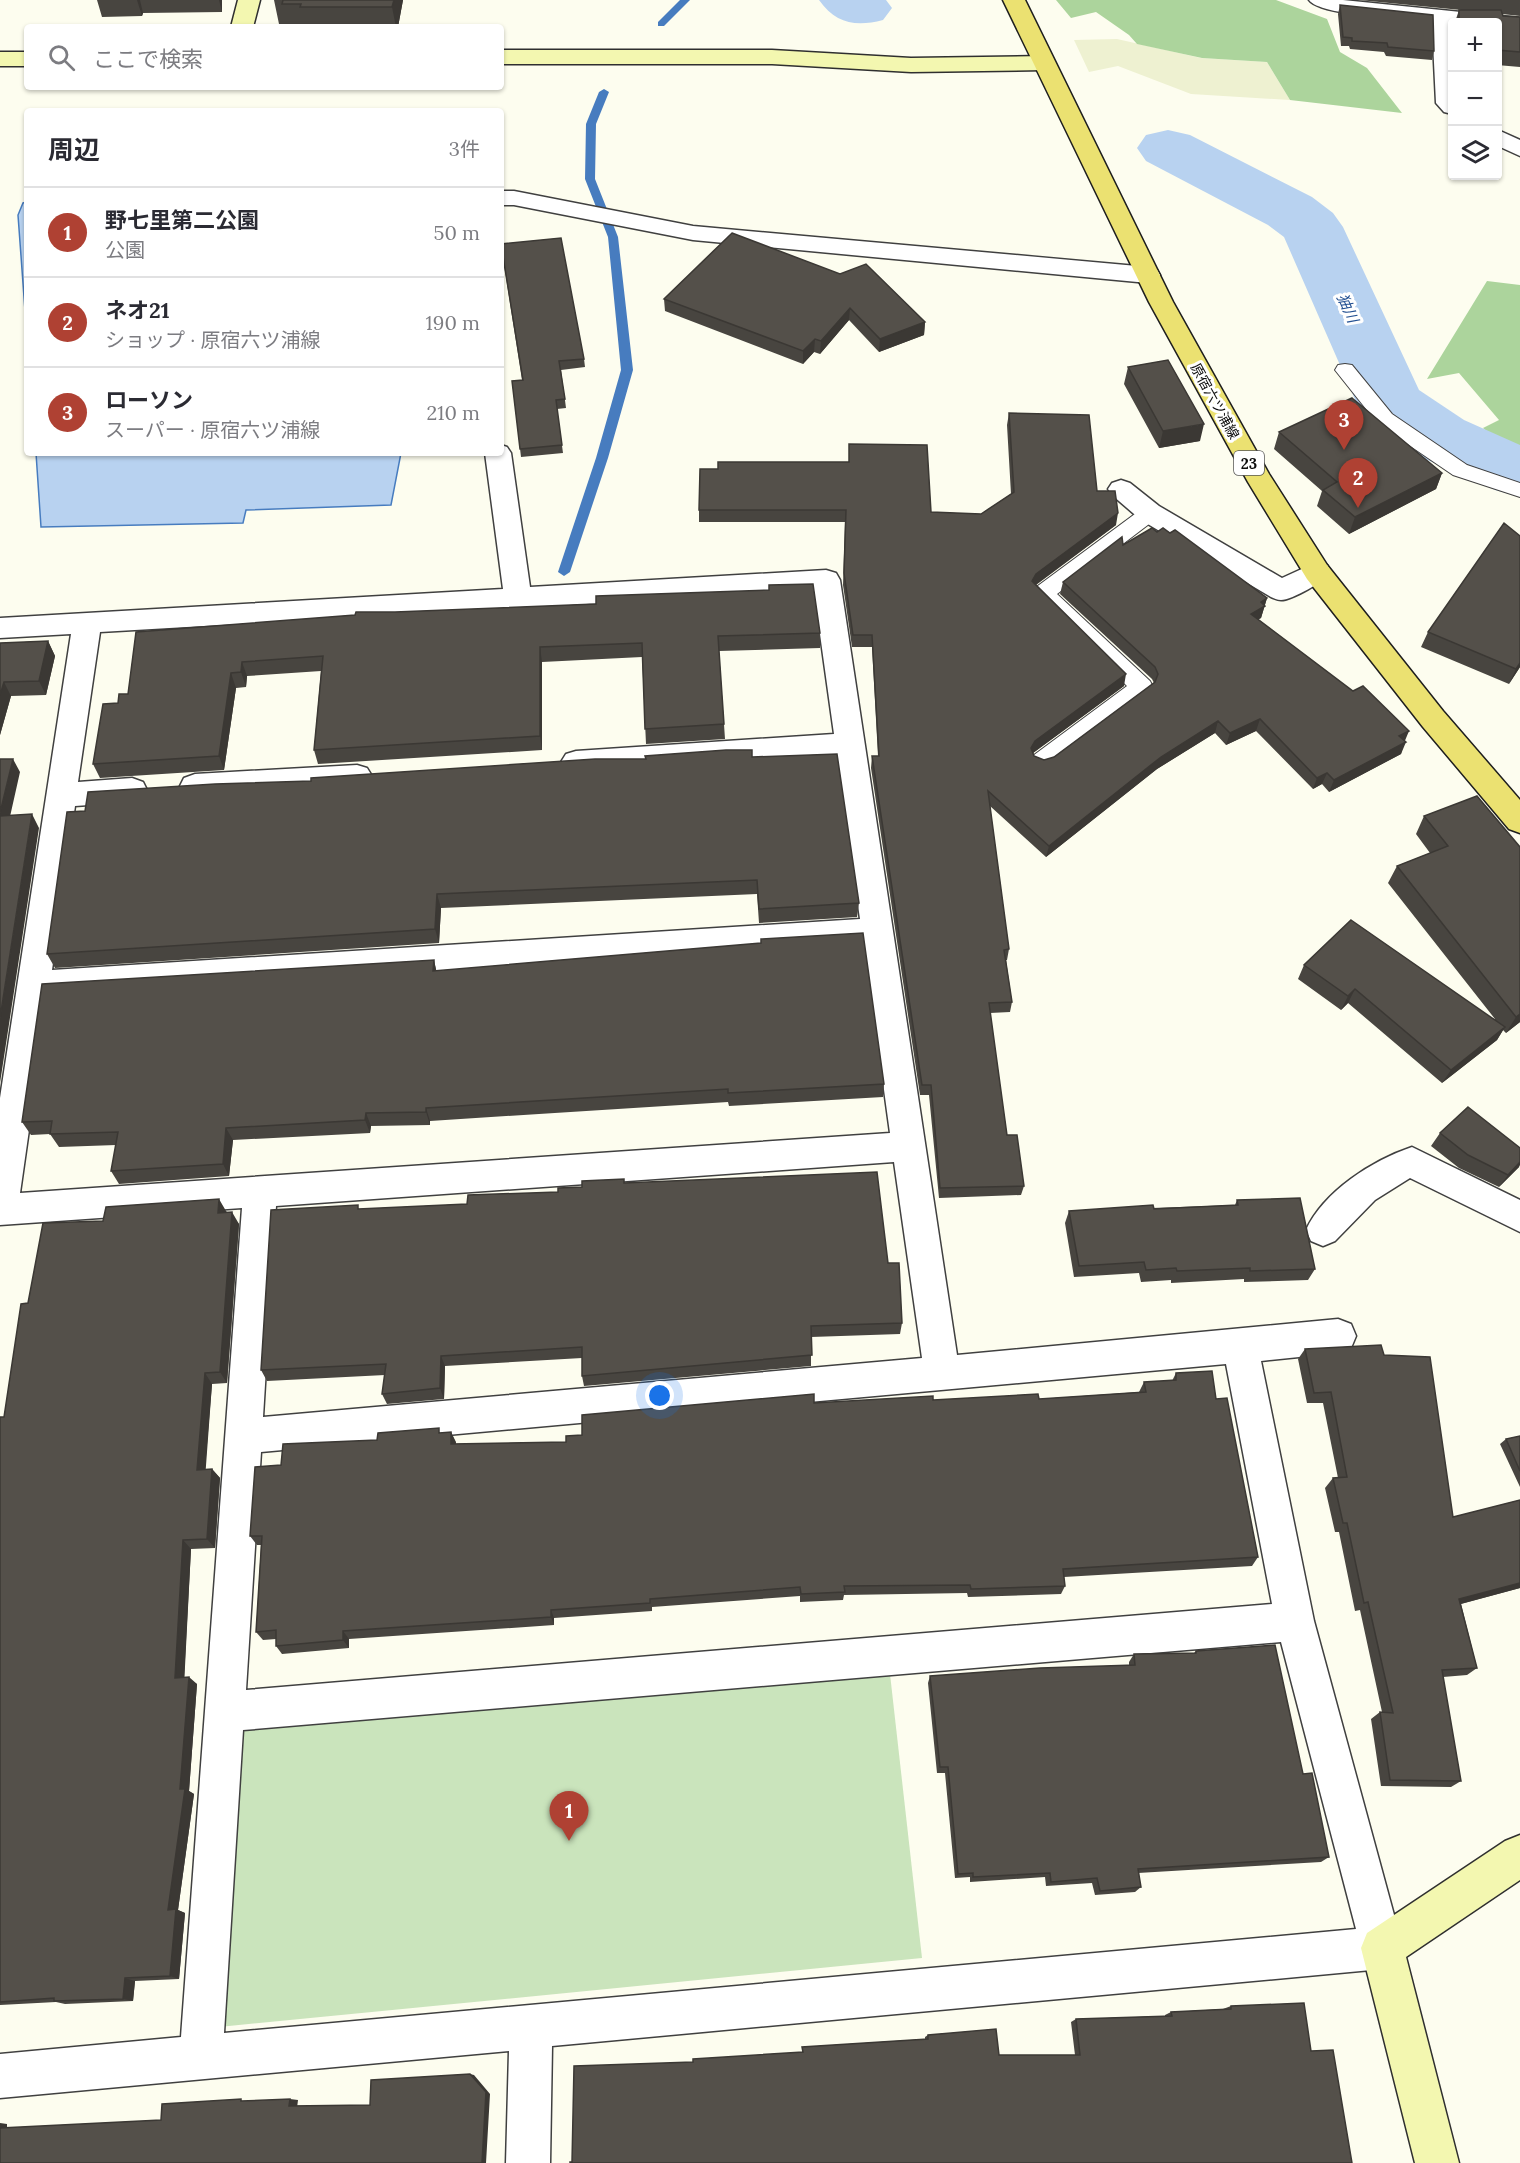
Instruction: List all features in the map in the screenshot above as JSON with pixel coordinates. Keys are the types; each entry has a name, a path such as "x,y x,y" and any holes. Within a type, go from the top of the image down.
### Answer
{"main road":[{"name":"原宿六ツ浦線","path":"1014,0 1148,275 1257,476 1317,572 1433,719 1520,821"}],"street":[{"path":"243,24 249,0"},
{"path":"1320,0 1339,6 1520,24"},
{"path":"1442,17 1448,104"},
{"path":"504,57 772,57 911,65 1044,63"},
{"path":"0,59 24,59"},
{"path":"1502,140 1520,149"},
{"path":"504,198 514,198 693,233 1148,275"},
{"path":"498,456 518,598"},
{"path":"1121,489 1150,513 1281,590 1317,572"},
{"path":"0,628 826,580 942,1374"},
{"path":"87,623 0,1210 909,1146"},
{"path":"552,763 850,744"},
{"path":"62,795 384,774"},
{"path":"33,984 877,931"},
{"path":"1323,1230 1379,1176 1393,1167 1412,1162 1520,1217"},
{"path":"201,2057 260,1191"},
{"path":"243,1436 942,1374 1338,1336"},
{"path":"1240,1346 1295,1621 1437,2163"},
{"path":"225,1712 1295,1621"},
{"path":"0,2076 1382,1948 1520,1856"},
{"path":"528,2163 531,2027"}],"lane":[{"path":"1345,370 1385,419 1460,470 1520,490"},
{"path":"1042,760 1142,687 1043,593 1150,513"}],"green space":[{"path":"1056,0 1276,0 1327,19 1340,52 1367,68 1402,113 1290,100 1267,62 1202,58 1137,44 1129,35 1096,12 1071,18"},
{"path":"1117,39 1201,58 1267,62 1290,100 1191,94 1118,66 1089,72 1074,40"},
{"path":"1487,281 1520,285 1520,449 1496,440 1483,428 1499,420 1459,373 1427,379"},
{"path":"890,1674 922,1958 219,2027 236,1724"}],"water":[{"path":"24,203 24,297 18,215"},
{"path":"36,456 400,456 391,505 246,510 243,523 41,527"}],"building":[{"path":"283,0 394,0 392,7 300,7 301,4 282,4"},
{"path":"1340,5 1433,15 1434,51 1388,47 1387,43 1352,41 1352,38 1343,37"},
{"path":"1459,10 1501,10 1503,16 1520,17 1520,52 1502,50 1502,18 1459,18"},
{"path":"732,233 840,274 866,264 925,322 880,339 850,308 821,341 815,339 803,351 664,299"},
{"path":"561,238 584,359 559,361 565,399 556,400 562,445 520,449 512,381 523,380 504,263 504,244"},
{"path":"1168,360 1204,424 1163,431 1128,367"},
{"path":"1352,398 1442,473 1355,517 1323,490 1337,482 1279,432"},
{"path":"1009,413 1089,415 1097,491 1115,491 1118,513 1036,574 1032,581 1126,674 1035,741 1031,748 1034,756 1044,760 1054,757 1155,682 1158,674 1155,667 1063,582 1122,537 1123,545 1152,528 1157,532 1163,528 1170,533 1175,530 1267,598 1261,602 1265,606 1251,614 1353,691 1363,686 1409,731 1399,736 1406,742 1334,780 1327,773 1317,778 1260,719 1230,733 1218,721 1161,757 1049,846 988,791 1009,949 1004,950 1012,1002 989,1003 1007,1135 1017,1135 1024,1186 940,1188 931,1085 922,1085 872,756 879,756 872,635 853,635 844,573 846,510 699,510 700,469 718,469 718,462 849,462 849,444 927,445 931,512 981,514 1014,492"},
{"path":"1504,523 1520,536 1520,663 1516,669 1428,632"},
{"path":"813,584 820,633 718,636 724,724 645,729 642,643 540,647 540,736 314,750 323,656 242,662 241,672 231,673 219,756 93,764 103,704 118,703 119,694 128,694 136,632 355,615 356,612 596,604 596,596 769,590 769,585"},
{"path":"48,641 39,681 4,682 0,695 0,643"},
{"path":"752,750 752,757 837,754 859,903 759,909 757,880 437,894 435,929 47,954 67,812 85,811 88,792 311,781 311,778 595,759 646,759 645,756"},
{"path":"0,759 13,759 0,813"},
{"path":"1477,796 1520,847 1520,1014 1516,1017 1397,866 1448,846 1424,816"},
{"path":"32,814 0,1018 0,816"},
{"path":"1351,920 1505,1027 1451,1070 1355,989 1348,996 1304,965"},
{"path":"863,933 884,1084 728,1093 728,1089 426,1108 426,1112 366,1113 365,1120 226,1128 223,1164 111,1171 118,1132 50,1134 52,1121 22,1122 42,984 434,960 433,971 761,943 761,939"},
{"path":"1468,1107 1520,1148 1520,1162 1508,1175 1468,1155 1440,1133"},
{"path":"877,1172 888,1263 899,1263 902,1323 811,1326 812,1355 582,1376 582,1347 441,1356 440,1388 382,1394 386,1364 261,1370 271,1210 358,1205 358,1209 467,1204 468,1195 558,1192 558,1188 582,1187 582,1181 624,1179 624,1183"},
{"path":"1300,1198 1315,1269 1250,1271 1250,1268 1177,1271 1176,1268 1146,1270 1144,1262 1079,1266 1069,1211 1153,1205 1154,1209 1238,1205 1237,1200"},
{"path":"219,1199 218,1213 232,1212 220,1372 205,1373 197,1470 212,1469 207,1539 183,1540 175,1678 189,1677 180,1789 185,1789 168,1910 176,1909 170,1976 125,1978 123,1999 54,2001 54,1998 0,2002 0,1417 4,1417 21,1304 28,1303 43,1223 103,1221 106,1207"},
{"path":"1381,1345 1384,1355 1430,1357 1453,1517 1520,1500 1520,1583 1459,1599 1477,1668 1442,1670 1461,1781 1390,1780 1380,1712 1393,1713 1368,1602 1364,1603 1347,1523 1343,1523 1333,1478 1347,1477 1331,1392 1314,1393 1305,1349"},
{"path":"1212,1371 1216,1399 1227,1398 1258,1557 1063,1569 1065,1586 971,1589 970,1585 844,1586 845,1592 801,1594 800,1587 650,1599 650,1603 551,1610 551,1617 343,1631 343,1640 276,1646 276,1630 256,1632 262,1536 250,1536 255,1467 281,1465 283,1444 377,1440 378,1433 439,1428 439,1433 451,1432 451,1444 566,1442 566,1436 582,1435 582,1415 814,1394 814,1403 933,1396 933,1400 1038,1394 1039,1399 1146,1392 1144,1382 1176,1380 1176,1373"},
{"path":"1520,1436 1520,1471 1506,1439"},
{"path":"1275,1645 1303,1774 1312,1773 1329,1857 1138,1869 1141,1887 1100,1891 1097,1878 1051,1882 1050,1873 973,1877 973,1873 958,1874 948,1767 940,1767 930,1676 1040,1668 1135,1665 1134,1654 1196,1653 1196,1651"},
{"path":"1304,2003 1311,2051 1333,2050 1352,2163 570,2163 572,2162 574,2066 693,2062 693,2059 803,2052 802,2047 928,2039 928,2035 996,2029 999,2055 1080,2055 1076,2019 1172,2016 1171,2012 1231,2009 1231,2006"},
{"path":"470,2074 486,2092 482,2163 0,2163 0,2128 161,2120 162,2104 241,2099 241,2101 290,2099 289,2106 370,2105 371,2080"}],"waterway":[{"path":"661,24 685,0"},
{"name":"㹨川","path":"848,0 863,8"},
{"path":"564,572 602,458 627,370 613,237 590,179 591,124 604,92"},
{"name":"㹨川","path":"1168,148 1290,211 1311,227 1391,404 1439,437 1520,473"}],"place":[{"name":"ローソン","path":"1344,450"},
{"name":"ネオ21","path":"1358,508"},
{"name":"野七里第二公園","path":"569,1841"}]}
